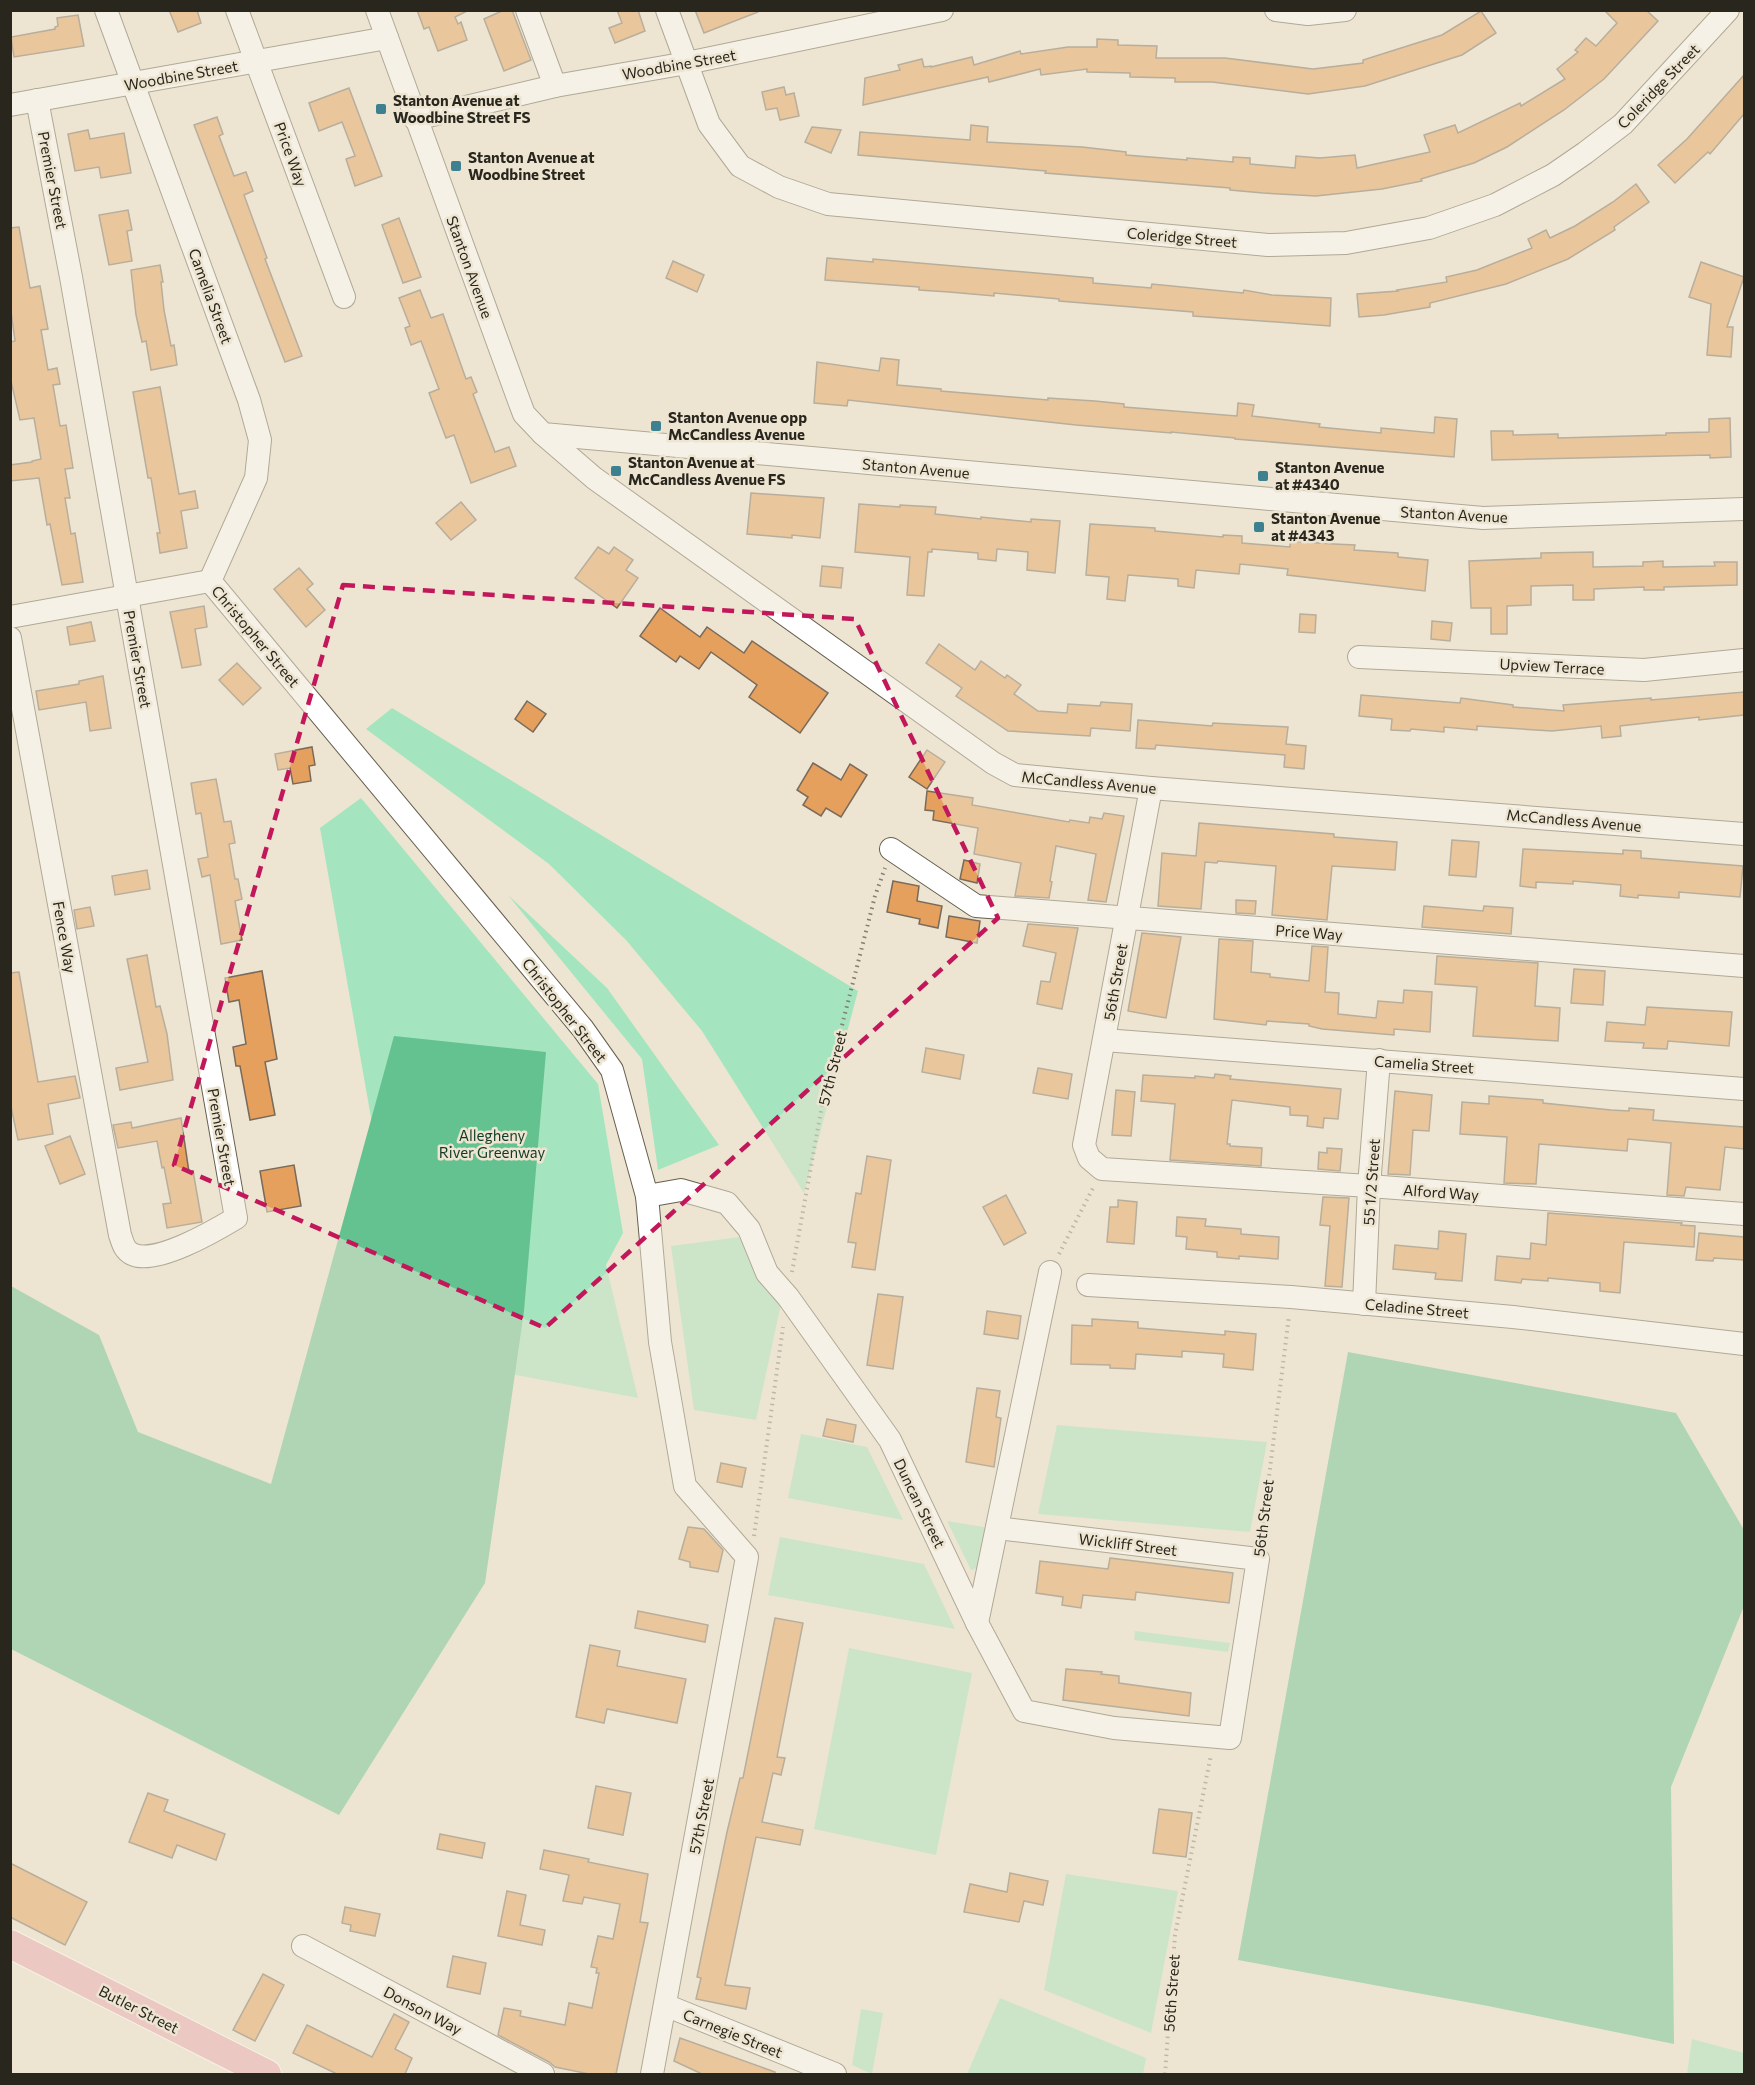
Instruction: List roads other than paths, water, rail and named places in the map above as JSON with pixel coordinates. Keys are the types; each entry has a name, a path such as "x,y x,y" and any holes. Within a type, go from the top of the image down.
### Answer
{"main road":[{"name":"Butler Street","path":"10,1944 267,2074"}],"street":[{"name":"Camelia Street","path":"106,10 249,399 261,440 256,478 210,580"},
{"name":"Price Way","path":"237,10 344,297"},
{"name":"Stanton Avenue","path":"377,10 524,414 543,434 1484,518 1744,509"},
{"path":"527,10 555,86"},
{"name":"Coleridge Street","path":"667,10 709,124 740,166 779,187 828,204 1268,245 1346,243 1429,228 1495,205 1553,175 1623,124 1728,10"},
{"name":"Woodbine Street","path":"416,119 555,86 687,63 942,10"},
{"path":"1276,10 1308,14 1345,10"},
{"name":"Woodbine Street","path":"10,105 387,38"},
{"name":"Premier Street","path":"37,100 71,277 236,1218 207,1236 155,1255 134,1255 125,1249 120,1235"},
{"name":"McCandless Avenue","path":"543,434 604,485 993,763 1015,775 1151,788 1744,834"},
{"path":"10,616 210,580"},
{"name":"Christopher Street","path":"210,580 583,1029 612,1070 647,1196 660,1342 685,1486 750,1548"},
{"name":"Fence Way","path":"10,638 120,1235"},
{"name":"Upview Terrace","path":"1359,657 1644,670 1744,660"},
{"name":"56th Street","path":"1102,1169 1089,1158 1084,1145 1151,788"},
{"name":"Price Way","path":"891,849 976,906 1744,966"},
{"name":"Camelia Street","path":"1104,1040 1744,1089"},
{"name":"55 1/2 Street","path":"1364,1304 1369,1186 1379,1060"},
{"name":"Alford Way","path":"1102,1169 1744,1214"},
{"name":"Duncan Street","path":"647,1196 681,1190 727,1203 749,1229 767,1273 788,1297 890,1440 977,1623 1024,1711 1114,1728 1223,1737"},
{"path":"977,1623 1050,1272"},
{"name":"Celadine Street","path":"1088,1285 1291,1297 1513,1317 1744,1344"},
{"name":"Wickliff Street","path":"997,1528 1258,1559"},
{"name":"57th Street","path":"652,2074 750,1548"},
{"name":"56th Street","path":"1223,1737 1258,1559"},
{"name":"Donson Way","path":"303,1946 543,2074"},
{"name":"Carnegie Street","path":"665,2005 835,2074"}],"place":[{"name":"Stanton Avenue at Woodbine Street FS","path":"381,109"},
{"name":"Stanton Avenue at Woodbine Street","path":"456,166"},
{"name":"Stanton Avenue opp McCandless Avenue","path":"656,426"},
{"name":"Stanton Avenue at McCandless Avenue FS","path":"616,471"},
{"name":"Stanton Avenue at #4340","path":"1263,476"},
{"name":"Stanton Avenue at #4343","path":"1259,527"}],"park label":[{"name":"Allegheny River Greenway","path":"492,1144"}]}
